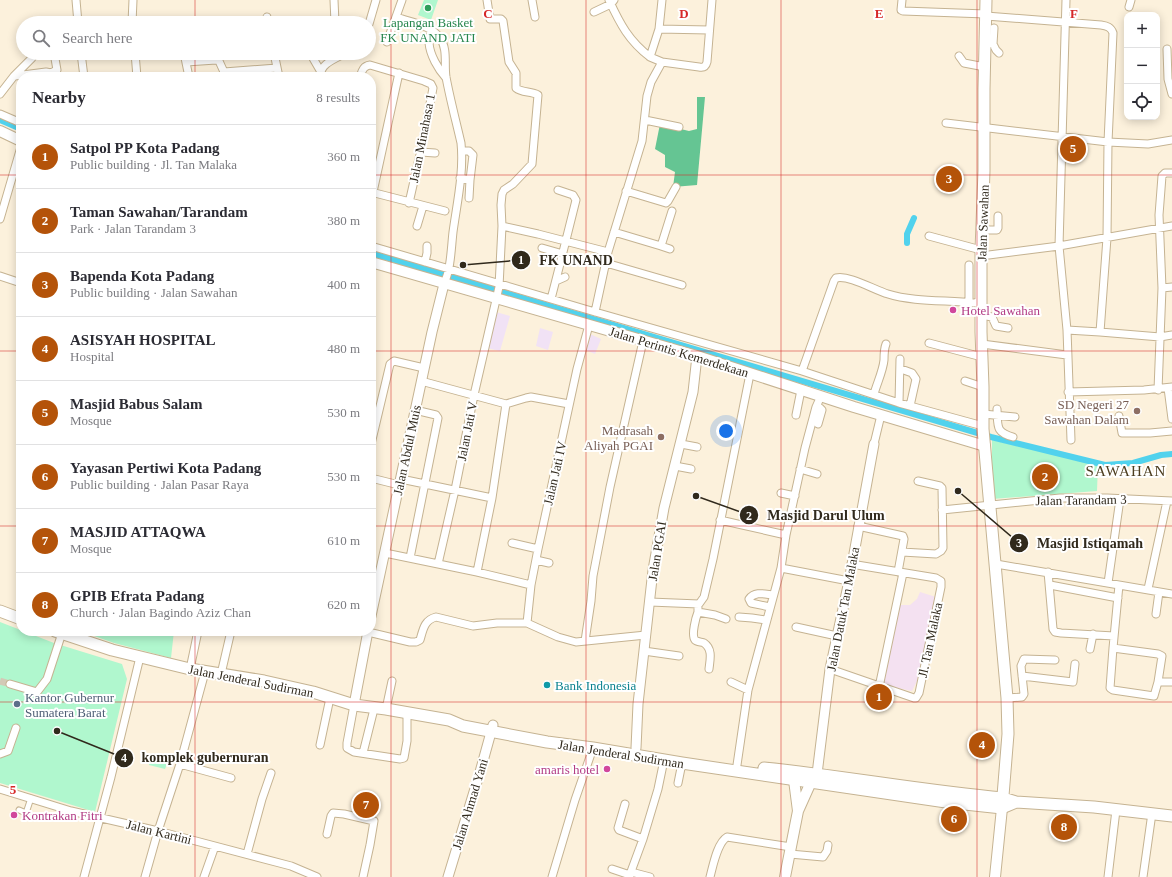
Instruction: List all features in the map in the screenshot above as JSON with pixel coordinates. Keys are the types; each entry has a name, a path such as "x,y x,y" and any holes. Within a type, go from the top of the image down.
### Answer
{"main road":[{"name":"Jalan Sawahan","path":"986,0 989,44 984,68 984,171 981,253 983,428 1007,698 1008,734 1002,803"},
{"path":"0,131 16,139"},
{"name":"Jalan Perintis Kemerdekaan","path":"376,263 445,282 498,291 589,325 643,341 702,351 750,374 880,415 985,444"},
{"path":"0,611 16,617"},
{"name":"Jalan Jenderal Sudirman","path":"71,636 112,650 190,669 264,681 313,692 354,705 449,720 463,726 492,728 561,745 592,748 794,780 814,778"},
{"path":"492,728 636,748 814,778 836,776 1002,803 1016,802 1070,805 1172,816"},
{"path":"785,877 798,812 814,778"},
{"path":"794,780 798,812"},
{"path":"995,877 1002,803"}],"street":[{"path":"76,0 77,16"},
{"path":"132,16 133,0"},
{"path":"334,0 335,16"},
{"path":"371,16 376,0"},
{"path":"387,42 402,0"},
{"name":"Jalan Jati V","path":"438,564 498,291 502,226 502,194 504,190 513,184 532,164 538,97 535,94 516,88 516,73 509,62 503,21 501,19 490,19 487,0"},
{"path":"532,0 535,17"},
{"path":"650,57 659,29 662,0"},
{"path":"594,12 611,1 617,19 626,34 650,57 662,62 705,67 707,62 712,0"},
{"path":"902,0 901,10 903,11 986,15 1102,25 1110,27 1114,33 1108,142 1107,238 1100,332"},
{"path":"1066,0 1059,246 1067,330 1068,392 1071,440"},
{"path":"396,17 431,29 440,37 443,44 446,78 462,151 449,270 445,282"},
{"path":"994,28 989,44 999,53"},
{"path":"431,29 429,43 440,70 446,78"},
{"path":"659,29 709,30"},
{"path":"1168,49 1168,78 1172,94"},
{"path":"959,56 964,63 984,68"},
{"path":"18,72 30,60"},
{"path":"55,60 57,70 55,72"},
{"path":"82,60 83,72"},
{"path":"136,60 137,72"},
{"path":"188,72 186,62 216,60 219,62 224,72 277,68"},
{"path":"275,60 278,72"},
{"path":"314,60 320,72"},
{"path":"322,72 324,66 331,60"},
{"path":"595,312 608,252 640,149 645,120 646,96 651,82 662,62"},
{"path":"362,72 363,68 370,65 399,73 376,174"},
{"name":"Jalan Minahasa 1","path":"399,73 427,82 431,84 433,88 421,152 409,202"},
{"path":"0,94 14,76"},
{"path":"0,114 16,121"},
{"path":"645,120 679,127"},
{"path":"946,123 1108,142 1148,144 1172,140"},
{"path":"462,151 469,151 473,155 469,198"},
{"path":"421,152 435,153"},
{"path":"0,219 16,164"},
{"path":"1158,390 1162,288 1159,215 1162,176 1165,173 1172,173"},
{"path":"460,178 470,180"},
{"path":"626,191 668,202 676,187"},
{"path":"550,299 556,281 576,200 573,195 558,190"},
{"path":"376,193 445,212"},
{"path":"418,226 423,206"},
{"path":"661,246 672,211"},
{"path":"982,230 996,230 998,228 998,216"},
{"path":"502,226 608,252"},
{"path":"929,236 981,253 1059,246 1172,226"},
{"path":"614,232 670,249"},
{"path":"425,262 427,253 426,246"},
{"path":"376,247 449,270 498,291 550,299 595,312 702,351 802,371 983,428"},
{"path":"542,248 563,254"},
{"path":"606,263 682,285"},
{"path":"968,265 970,303"},
{"path":"0,276 16,281"},
{"path":"802,371 823,309 836,278 840,277 848,279 889,295 905,298 970,303 981,301"},
{"path":"556,281 564,278"},
{"name":"Jalan Abdul Muis","path":"376,584 385,553 421,381 445,282"},
{"path":"1162,288 1172,287"},
{"path":"981,316 991,317 996,326 1008,328"},
{"name":"Jalan Jati IV","path":"527,623 531,585 538,549 569,404 589,325"},
{"path":"1067,330 1160,337 1172,335"},
{"path":"585,641 593,576 623,425 643,341"},
{"path":"929,343 982,357"},
{"path":"874,394 882,369 886,344"},
{"path":"982,344 1067,356"},
{"name":"Jalan PGAI","path":"636,748 638,704 653,570 664,508 681,444 702,351"},
{"path":"900,359 900,403"},
{"path":"376,423 390,364 394,361 424,368"},
{"path":"901,368 912,373 916,379 910,406"},
{"path":"709,669 711,657 710,650 705,644 695,640 693,632 698,608 704,597 713,559 750,374"},
{"path":"421,381 506,404 531,397 569,404"},
{"path":"965,381 983,387"},
{"path":"1068,392 1158,390 1170,388 1172,418"},
{"path":"796,415 801,390"},
{"path":"746,689 781,568 800,469 816,407 821,396"},
{"path":"477,572 492,498 506,404"},
{"path":"816,407 822,410 818,424"},
{"path":"410,558 438,418 436,415 415,410"},
{"path":"983,414 997,413 1015,417"},
{"path":"997,413 999,431 1002,434 1013,437"},
{"path":"874,444 880,415"},
{"path":"1119,416 1122,433 1172,431"},
{"path":"681,444 697,448"},
{"name":"Jalan Datuk Tan Malaka","path":"814,778 830,670 849,581 874,444"},
{"path":"675,466 691,469"},
{"path":"800,469 816,474"},
{"path":"376,479 425,484 492,498"},
{"path":"902,552 936,554 943,548 942,487 918,481"},
{"path":"781,493 795,496"},
{"name":"Jalan Tarandam 3","path":"942,510 1060,498 1107,498 1170,501"},
{"path":"1108,583 1120,499"},
{"path":"1148,589 1170,501"},
{"path":"720,520 786,536"},
{"path":"858,526 902,536 904,539 900,573 879,686"},
{"path":"512,543 538,549"},
{"path":"385,553 531,585"},
{"path":"536,560 550,563"},
{"name":"Jl. Tan Malaka","path":"830,670 914,698 918,696 941,587 941,581 936,578 852,564"},
{"path":"996,564 1172,594"},
{"path":"781,568 849,581"},
{"path":"1048,572 1055,632 1061,634 1093,634 1114,636"},
{"path":"1050,585 1118,598"},
{"path":"1113,648 1162,656 1155,694 1152,696 1112,689 1110,685 1113,648 1114,636 1119,585"},
{"path":"1156,614 1159,592"},
{"path":"770,606 751,603 749,599 756,594 773,595"},
{"path":"650,602 698,608 726,619"},
{"path":"376,634 416,642 420,640 423,628 430,618 436,617 473,626 497,623 527,623 571,642 646,635"},
{"path":"739,617 766,620"},
{"path":"796,627 837,636"},
{"path":"1090,650 1093,634"},
{"path":"10,684 37,692 47,679 58,636"},
{"path":"190,669 197,636"},
{"path":"221,674 230,636"},
{"path":"367,636 347,748 354,752 400,759 404,758 408,741 407,713"},
{"path":"644,651 679,656"},
{"path":"84,877 101,818 140,657"},
{"path":"1007,698 1023,696 1021,666 1024,659 1055,660"},
{"path":"1022,676 1073,682 1075,664"},
{"path":"737,765 748,671"},
{"path":"145,877 180,764 205,672"},
{"path":"386,709 392,681"},
{"path":"731,682 746,689"},
{"path":"1158,682 1172,682"},
{"path":"320,745 330,698"},
{"path":"363,753 374,709"},
{"path":"0,755 8,751 16,728"},
{"name":"Jalan Ahmad Yani","path":"448,877 492,728"},
{"path":"552,877 592,748"},
{"path":"630,874 643,839 658,789 664,760"},
{"path":"678,783 682,763"},
{"path":"180,764 231,778"},
{"path":"247,854 271,772"},
{"name":"Jalan Kartini","path":"0,789 65,809 158,831 291,866 317,877"},
{"path":"19,810 26,813 31,798"},
{"path":"626,804 618,828 619,830 643,839"},
{"path":"1108,877 1116,810"},
{"path":"1143,877 1152,813"},
{"path":"327,834 332,814 344,814 374,821 363,877"},
{"path":"710,877 719,846 727,837 823,857 827,851 828,845"},
{"path":"204,877 215,846"},
{"path":"612,869 650,877"}],"shaded area":[{"path":"496,312 510,316 500,351 487,348"},
{"path":"540,328 553,332 548,350 536,346"},
{"path":"590,334 601,339 595,354 583,349"},
{"path":"920,592 936,597 917,681 912,691 883,685 899,605 910,605 917,599"}],"green space":[{"name":"Lapangan Basket FK UNAND JATI","path":"424,0 438,0 431,20 418,15"},
{"path":"697,97 705,97 697,185 673,187 675,172 665,167 665,155 655,149 660,124 689,131 697,129"},
{"path":"992,440 1098,464 1097,491 992,499"},
{"path":"0,622 16,628 16,636 36,636 122,664 127,679 95,812 0,783"},
{"path":"94,636 173,636 171,658 114,643"},
{"path":"151,756 168,761 165,769 149,765"}],"waterway":[{"path":"0,120 16,127"},
{"path":"907,243 907,234 914,218"},
{"path":"376,254 991,437 1105,465 1133,463 1161,455 1172,454"}],"tunnel":[{"path":"0,681 10,684"}],"place":[{"name":"Lapangan Basket FK UNAND JATI","path":"428,8"},
{"name":"Masjid Babus Salam","path":"1073,149"},
{"name":"Bapenda Kota Padang","path":"949,179"},
{"name":"FK UNAND","path":"463,265"},
{"name":"Hotel Sawahan","path":"953,310"},
{"name":"SD Negeri 27 Sawahan Dalam","path":"1137,411"},
{"name":"Madrasah Aliyah PGAI","path":"661,437"},
{"name":"Taman Sawahan/Tarandam","path":"1045,477"},
{"name":"Masjid Istiqamah","path":"958,491"},
{"name":"Masjid Darul Ulum","path":"696,496"},
{"name":"Bank Indonesia","path":"547,685"},
{"name":"Satpol PP Kota Padang","path":"879,697"},
{"name":"Kantor Gubernur Sumatera Barat","path":"17,704"},
{"name":"komplek gubernuran","path":"57,731"},
{"name":"ASISYAH HOSPITAL","path":"982,745"},
{"name":"amaris hotel","path":"607,769"},
{"name":"MASJID ATTAQWA","path":"366,805"},
{"name":"Kontrakan Fitri","path":"14,815"},
{"name":"Yayasan Pertiwi Kota Padang","path":"954,819"},
{"name":"GPIB Efrata Padang","path":"1064,827"}],"district":[{"name":"SAWAHAN","path":"1126,471"}]}
